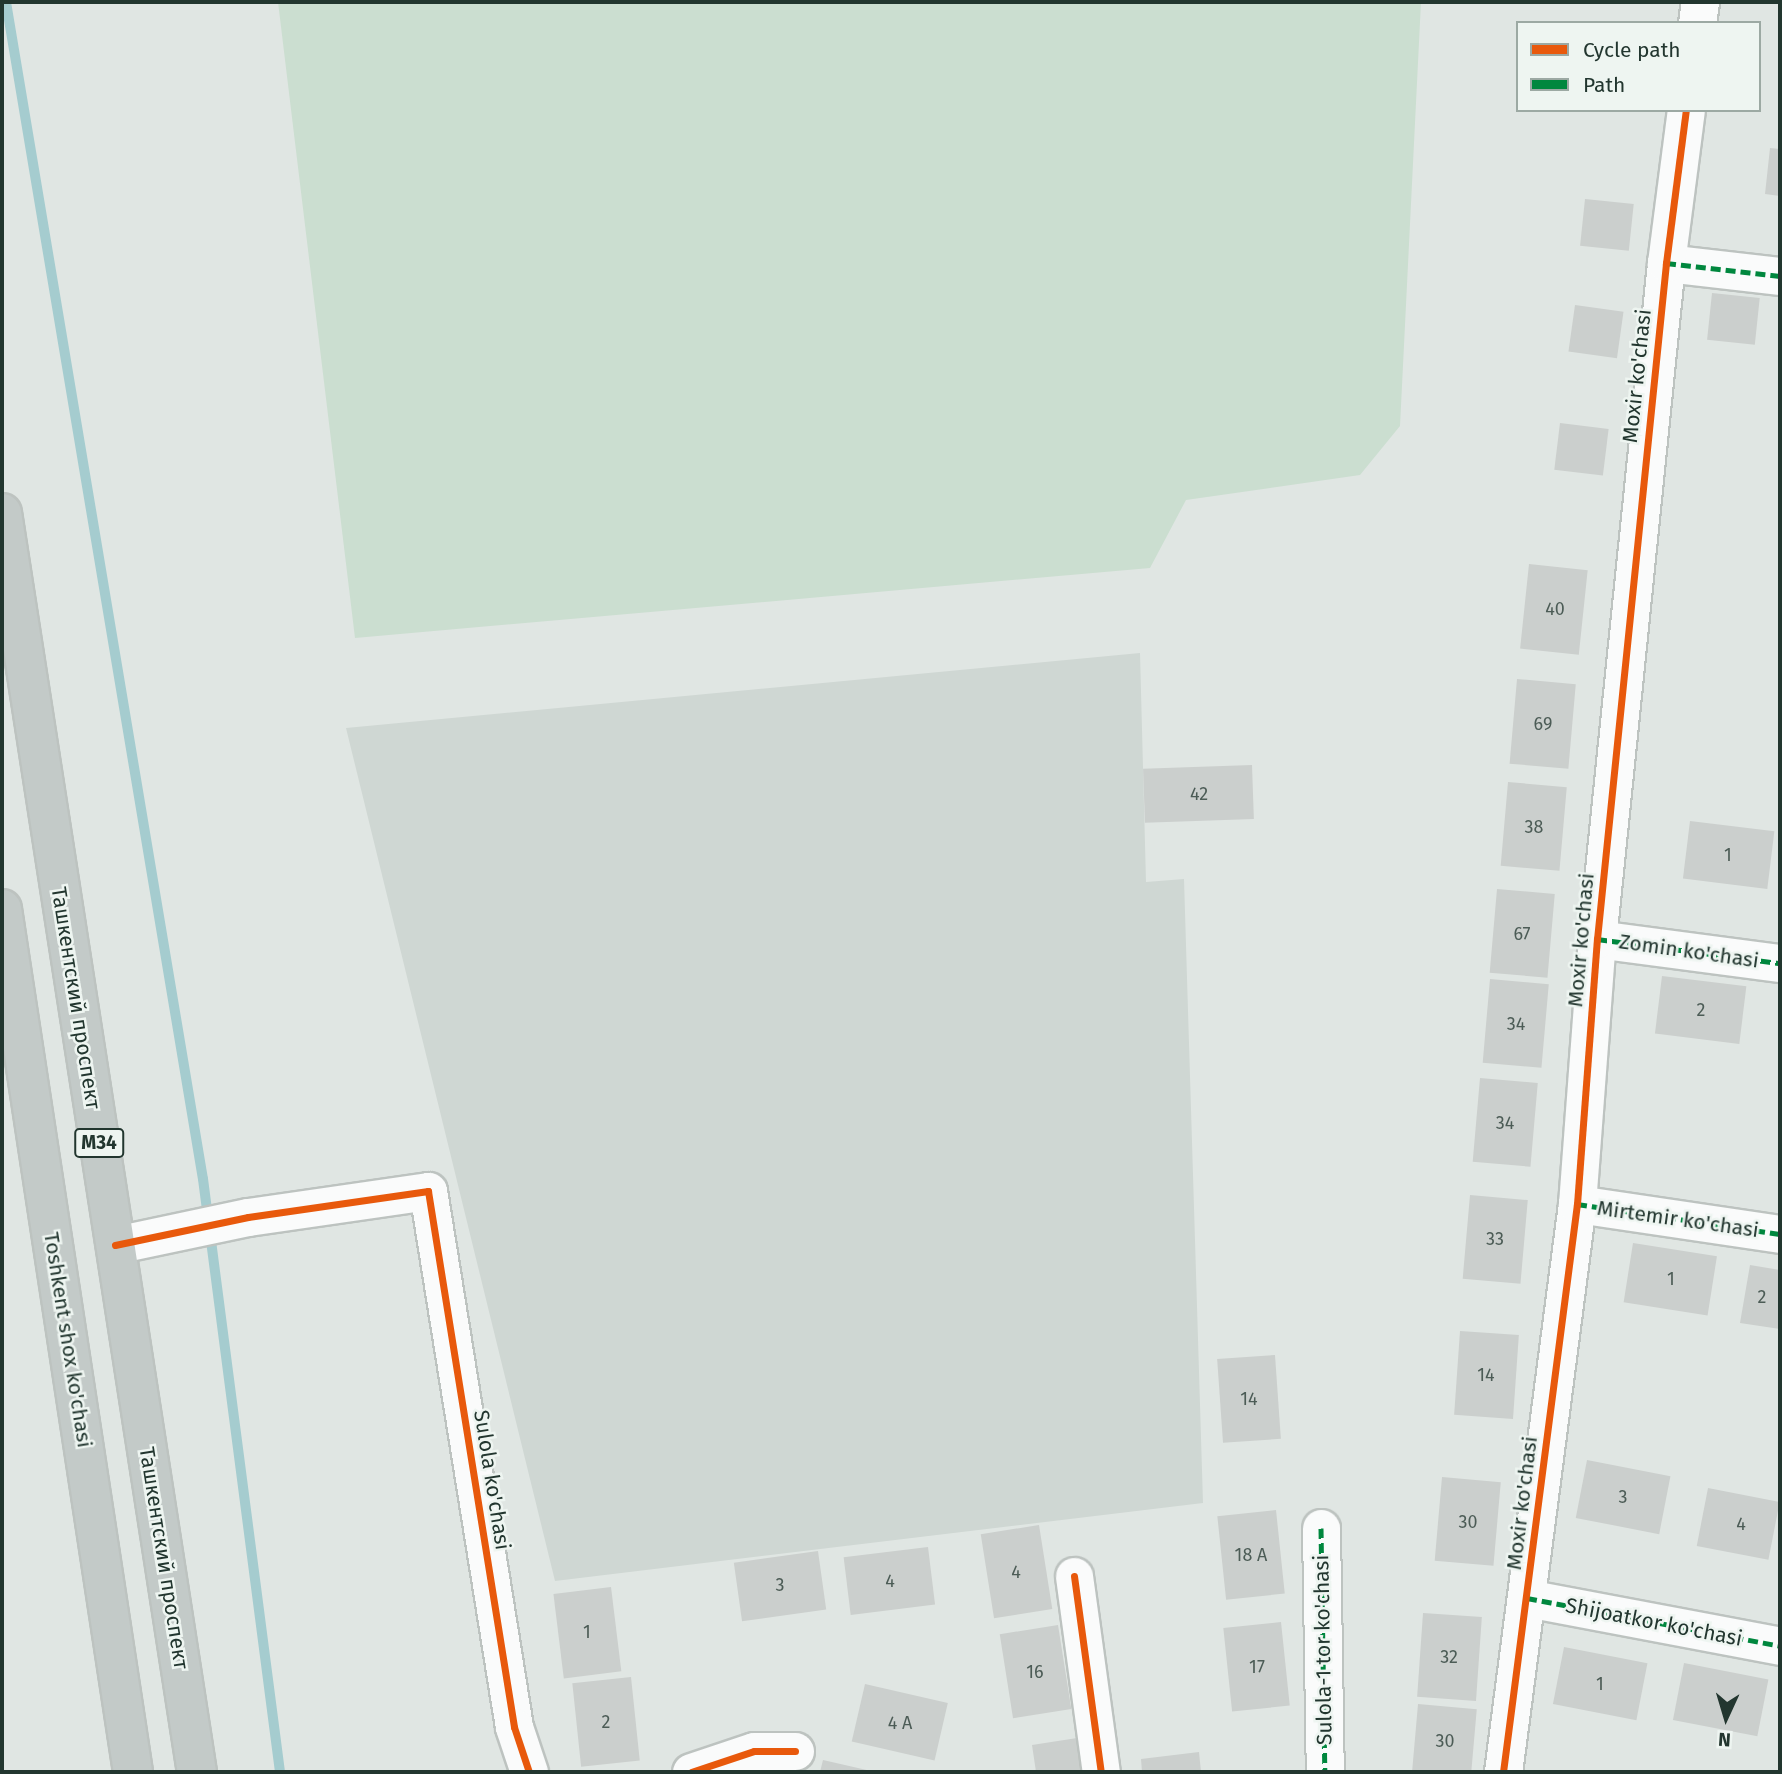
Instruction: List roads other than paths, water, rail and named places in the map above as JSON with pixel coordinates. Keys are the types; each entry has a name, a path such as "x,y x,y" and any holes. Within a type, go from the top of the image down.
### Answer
{"highway":[{"name":"Ташкентский проспект","path":"2,513 197,1772"},
{"name":"Toshkent shox ko'chasi","path":"2,909 133,1772"}],"street":[{"path":"1697,21 1700,2"},
{"name":"Moxir ko'chasi","path":"1503,1772 1577,1204 1597,939 1666,263 1686,112"},
{"path":"1666,263 1780,276"},
{"name":"Zomin ko'chasi","path":"1597,939 1780,963"},
{"name":"Sulola ko'chasi","path":"114,1245 248,1217 428,1191 514,1727 529,1772"},
{"name":"Mirtemir ko'chasi","path":"1577,1204 1780,1234"},
{"name":"Sulola-1 tor ko'chasi","path":"1321,1528 1325,1772"},
{"path":"1074,1576 1101,1772"},
{"name":"Shijoatkor ko'chasi","path":"1527,1598 1780,1646"},
{"path":"691,1772 754,1751 795,1751"}],"waterway":[{"path":"6,2 203,1179 280,1772"}]}
